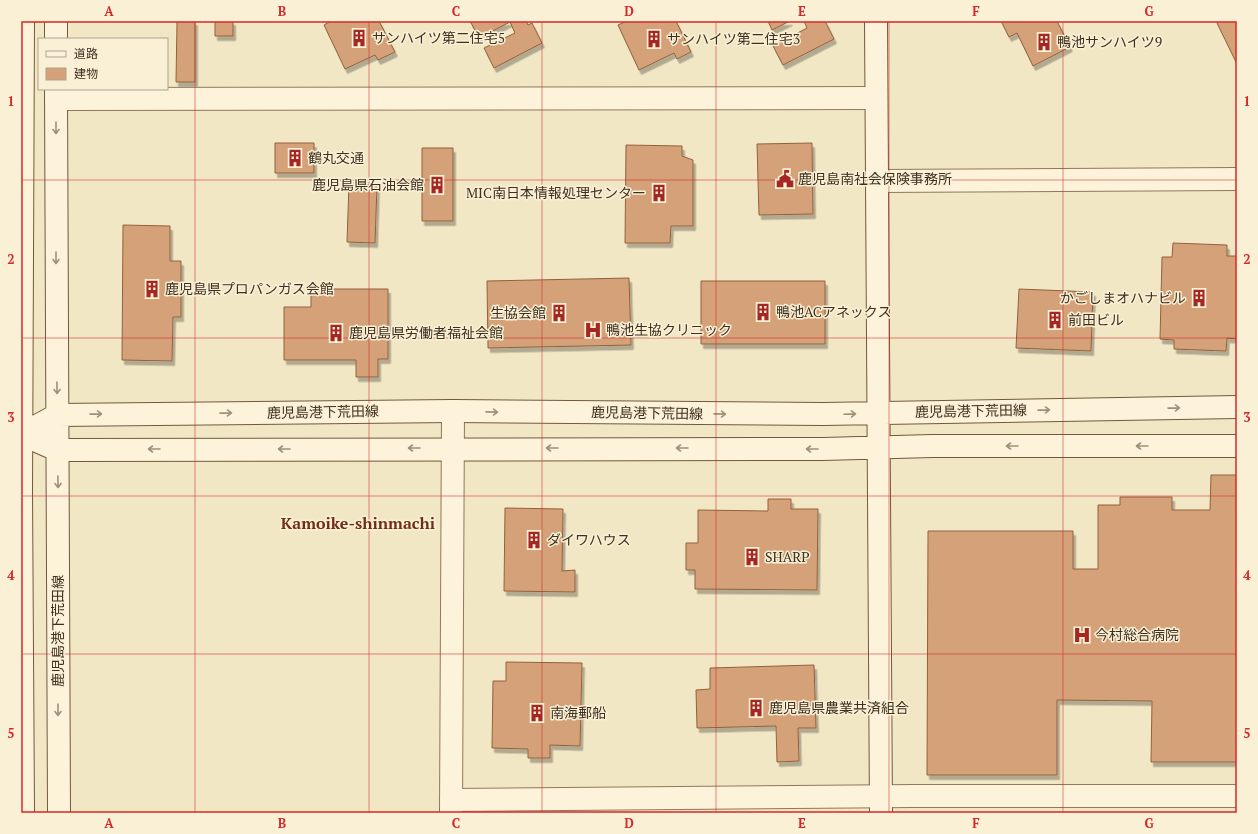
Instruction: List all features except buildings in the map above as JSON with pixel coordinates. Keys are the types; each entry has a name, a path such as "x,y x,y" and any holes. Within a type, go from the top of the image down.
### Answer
{"street":[{"path":"23,21 23,813"},
{"path":"56,21 56,38"},
{"path":"876,21 881,805"},
{"path":"57,415 56,94 876,98"},
{"path":"877,181 1237,179"},
{"name":"鹿児島港下荒田線","path":"22,434 57,415 453,411 804,414 1237,407"},
{"path":"453,411 451,806 881,805 1237,796"},
{"name":"鹿児島港下荒田線","path":"57,415 59,813"},
{"path":"22,434 57,450 1237,446"}],"place":[{"name":"サンハイツ第二住宅5","path":"359,38"},
{"name":"サンハイツ第二住宅3","path":"654,39"},
{"name":"鴨池サンハイツ9","path":"1044,42"},
{"name":"鶴丸交通","path":"295,158"},
{"name":"鹿児島南社会保険事務所","path":"785,179"},
{"name":"鹿児島県石油会館","path":"437,185"},
{"name":"MIC南日本情報処理センター","path":"659,193"},
{"name":"鹿児島県プロパンガス会館","path":"152,289"},
{"name":"かごしまオハナビル","path":"1199,298"},
{"name":"鴨池ACアネックス","path":"763,312"},
{"name":"生協会館","path":"559,313"},
{"name":"前田ビル","path":"1055,320"},
{"name":"鴨池生協クリニック","path":"593,330"},
{"name":"鹿児島県労働者福祉会館","path":"336,333"},
{"name":"ダイワハウス","path":"534,540"},
{"name":"SHARP","path":"752,557"},
{"name":"今村総合病院","path":"1082,635"},
{"name":"鹿児島県農業共済組合","path":"756,708"},
{"name":"南海郵船","path":"537,713"}],"district":[{"name":"Kamoike-shinmachi","path":"358,523"}]}
